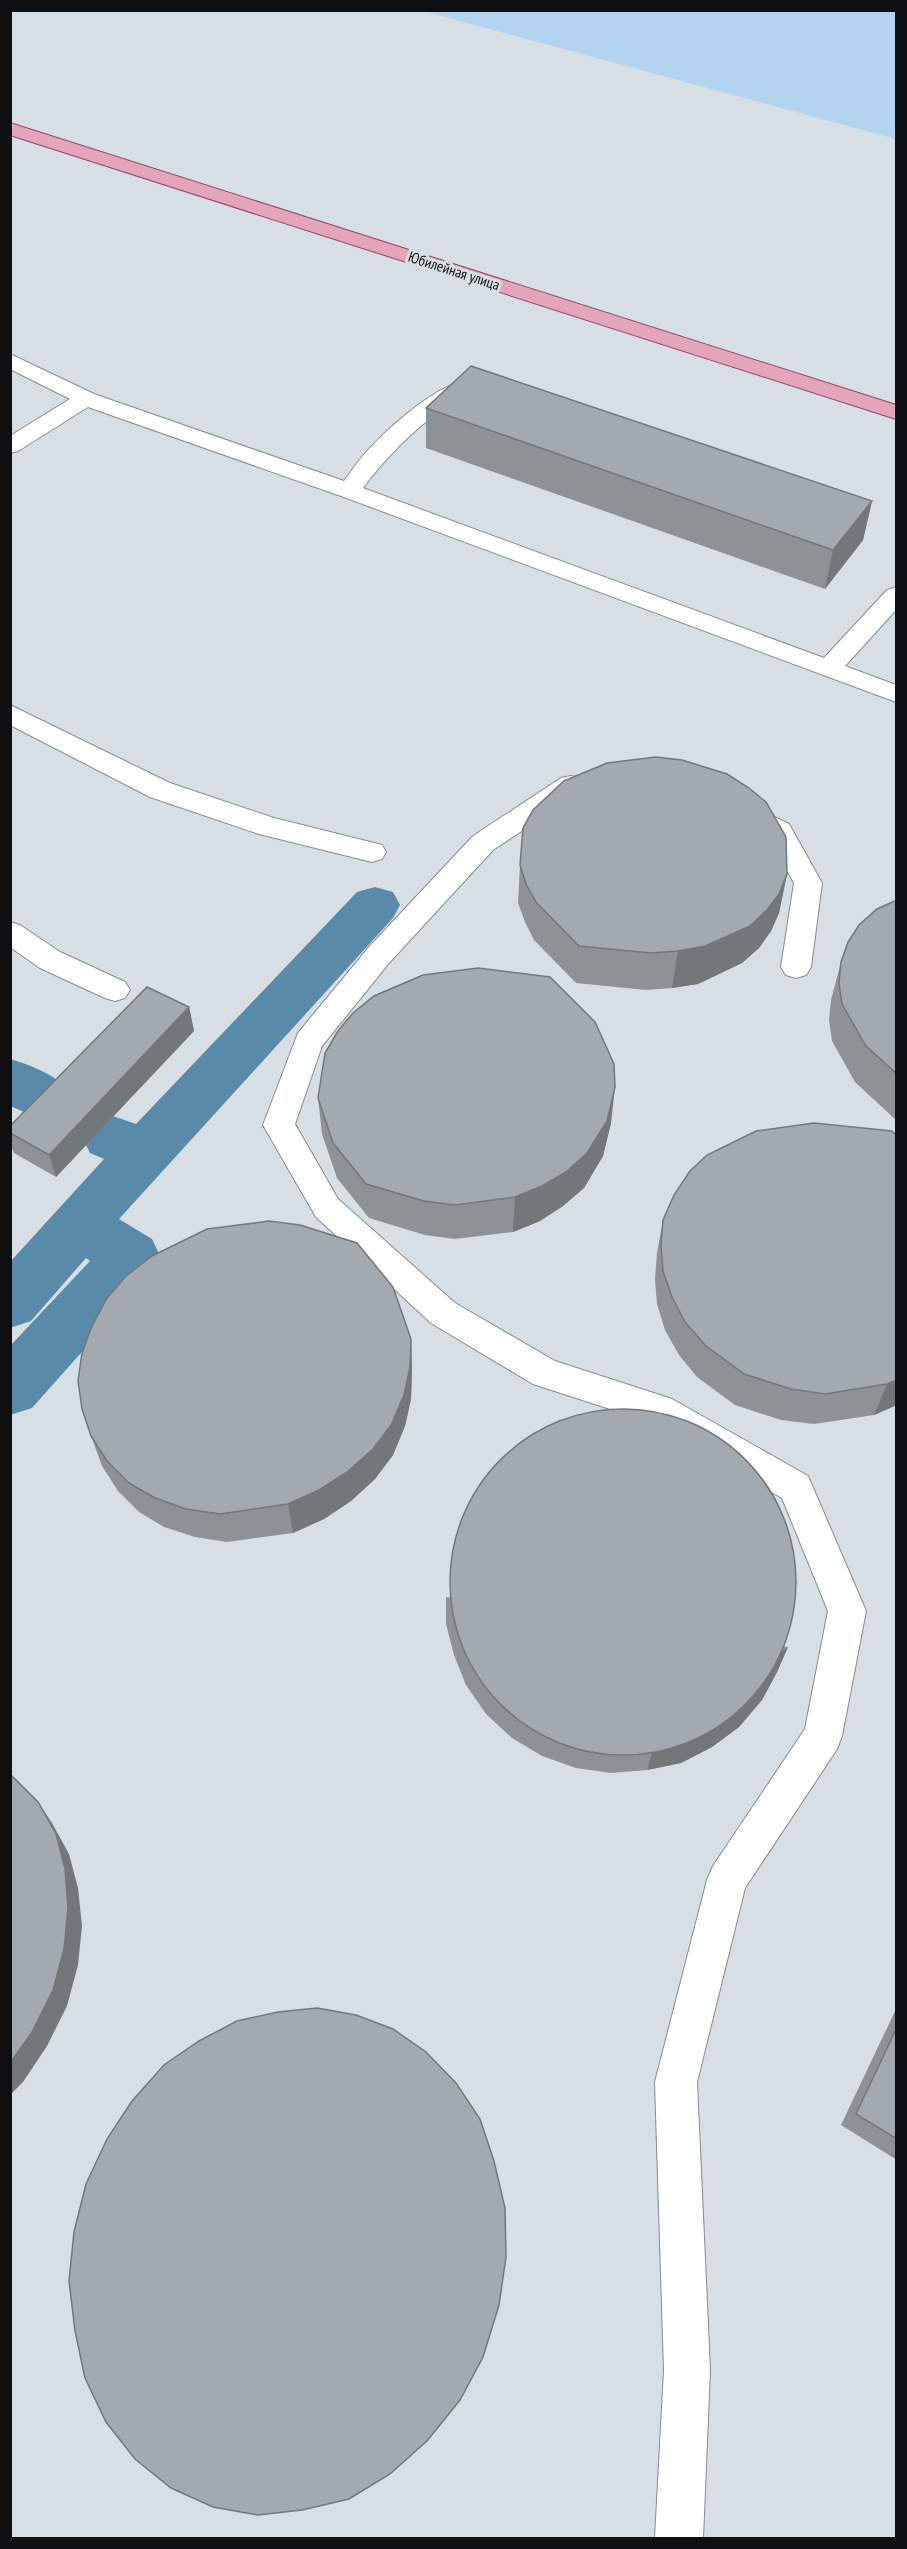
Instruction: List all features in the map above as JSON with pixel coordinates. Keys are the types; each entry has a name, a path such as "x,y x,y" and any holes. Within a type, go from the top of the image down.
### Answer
{"main road":[{"name":"Юбилейная улица","path":"10,129 897,412"}],"lane":[{"path":"10,360 86,399 349,491 897,694"},
{"path":"349,491 380,450 438,402 486,375"},
{"path":"10,446 86,399"},
{"path":"828,669 897,596"},
{"path":"10,714 160,790 269,827 372,852"},
{"path":"605,773 566,787 483,843 379,955 309,1041 279,1125 327,1208 443,1313 545,1373 660,1410 795,1487 847,1611 823,1736 727,1880 676,2082 687,2370 679,2538"},
{"path":"729,803 779,831 808,882 796,967"},
{"path":"10,932 50,960 115,990"}],"shaded area":[{"path":"423,11 896,11 896,139"}],"building":[{"path":"471,366 872,501 833,550 426,408"},
{"path":"656,757 682,760 727,774 766,802 786,837 787,874 779,894 767,910 750,926 705,946 651,953 579,946 536,902 526,884 520,865 523,828 533,810 564,781 607,763"},
{"path":"897,900 897,1074 866,1046 842,1004 839,983 841,962 848,942 859,925 877,909"},
{"path":"478,968 550,977 595,1022 614,1064 615,1087 607,1121 587,1153 566,1172 542,1186 515,1197 455,1205 424,1201 366,1184 333,1143 318,1098 325,1053 338,1031 353,1013 374,996 423,975"},
{"path":"147,987 189,1007 49,1155 10,1133 10,1126"},
{"path":"814,1123 892,1131 897,1136 897,1380 887,1384 825,1394 791,1389 744,1374 705,1345 685,1322 672,1297 663,1271 661,1245 663,1220 674,1195 690,1171 707,1155 756,1131"},
{"path":"269,1221 300,1225 357,1243 393,1287 411,1339 410,1367 404,1395 391,1425 373,1449 347,1472 319,1490 288,1504 220,1514 186,1509 155,1498 129,1483 107,1461 91,1436 82,1409 78,1381 82,1353 92,1326 107,1298 126,1276 152,1256 207,1229"},
{"path":"623,1409 657,1412 689,1422 733,1448 757,1472 783,1516 793,1548 796,1582 793,1616 783,1648 757,1692 733,1716 689,1742 657,1752 623,1755 589,1752 557,1742 513,1716 489,1692 463,1648 453,1616 450,1582 453,1548 463,1516 489,1472 513,1448 557,1422 589,1412"},
{"path":"10,1774 38,1802 56,1834 65,1869 68,1908 64,1949 53,1990 32,2032 10,2063"},
{"path":"317,2008 356,2015 393,2029 426,2052 456,2083 480,2119 494,2161 505,2208 506,2257 499,2305 483,2357 460,2400 427,2441 390,2474 349,2499 302,2510 258,2515 213,2507 171,2488 135,2459 106,2422 85,2378 75,2331 69,2281 74,2232 86,2184 107,2139 132,2101 164,2065 199,2041 237,2021 278,2012"},
{"path":"897,2027 897,2139 856,2114"}],"waterway":[{"path":"144,1152 375,905"},
{"path":"10,1080 48,1101"},
{"path":"110,1137 144,1152"},
{"path":"10,1303 144,1152"},
{"path":"10,1389 131,1256 80,1225"}]}
